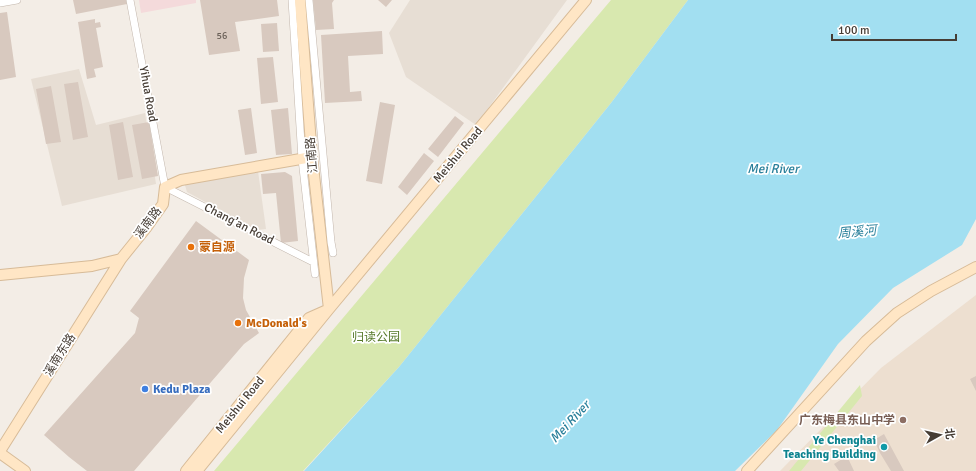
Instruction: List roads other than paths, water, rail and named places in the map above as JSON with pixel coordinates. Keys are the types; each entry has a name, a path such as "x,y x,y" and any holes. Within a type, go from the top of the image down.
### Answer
{"main road":[{"name":"江南路","path":"300,0 307,158 329,309"},
{"name":"Meishui Road","path":"197,471 329,309 586,0"},
{"path":"165,187 181,180 307,158"},
{"name":"溪南路","path":"121,259 163,204 165,187"},
{"path":"0,275 92,266 121,259"},
{"name":"溪南东路","path":"0,452 121,259"},
{"path":"747,471 866,341 897,314 925,294 976,267"},
{"name":"Meishui Road","path":"186,471 309,318 329,309"},
{"path":"0,452 25,471"}],"street":[{"path":"0,3 17,0"},
{"name":"Yihua Road","path":"130,0 165,187"},
{"path":"292,0 307,158 315,274"},
{"path":"309,0 333,253"},
{"name":"Chang’an Road","path":"165,187 313,262"}],"water":[{"name":"Mei River","path":"688,0 976,0 976,219 962,245 893,288 838,344 777,430 735,471 304,471 399,367 611,103"}],"place":[{"name":"蒙自源","path":"191,247"},
{"name":"McDonald's","path":"238,323"},
{"name":"Kedu Plaza","path":"145,389"},
{"name":"广东梅县东山中学","path":"903,420"},
{"name":"Ye Chenghai Teaching Building","path":"884,447"}],"water label":[{"name":"周溪河","path":"857,232"}],"park label":[{"name":"归读公园","path":"376,337"}]}
